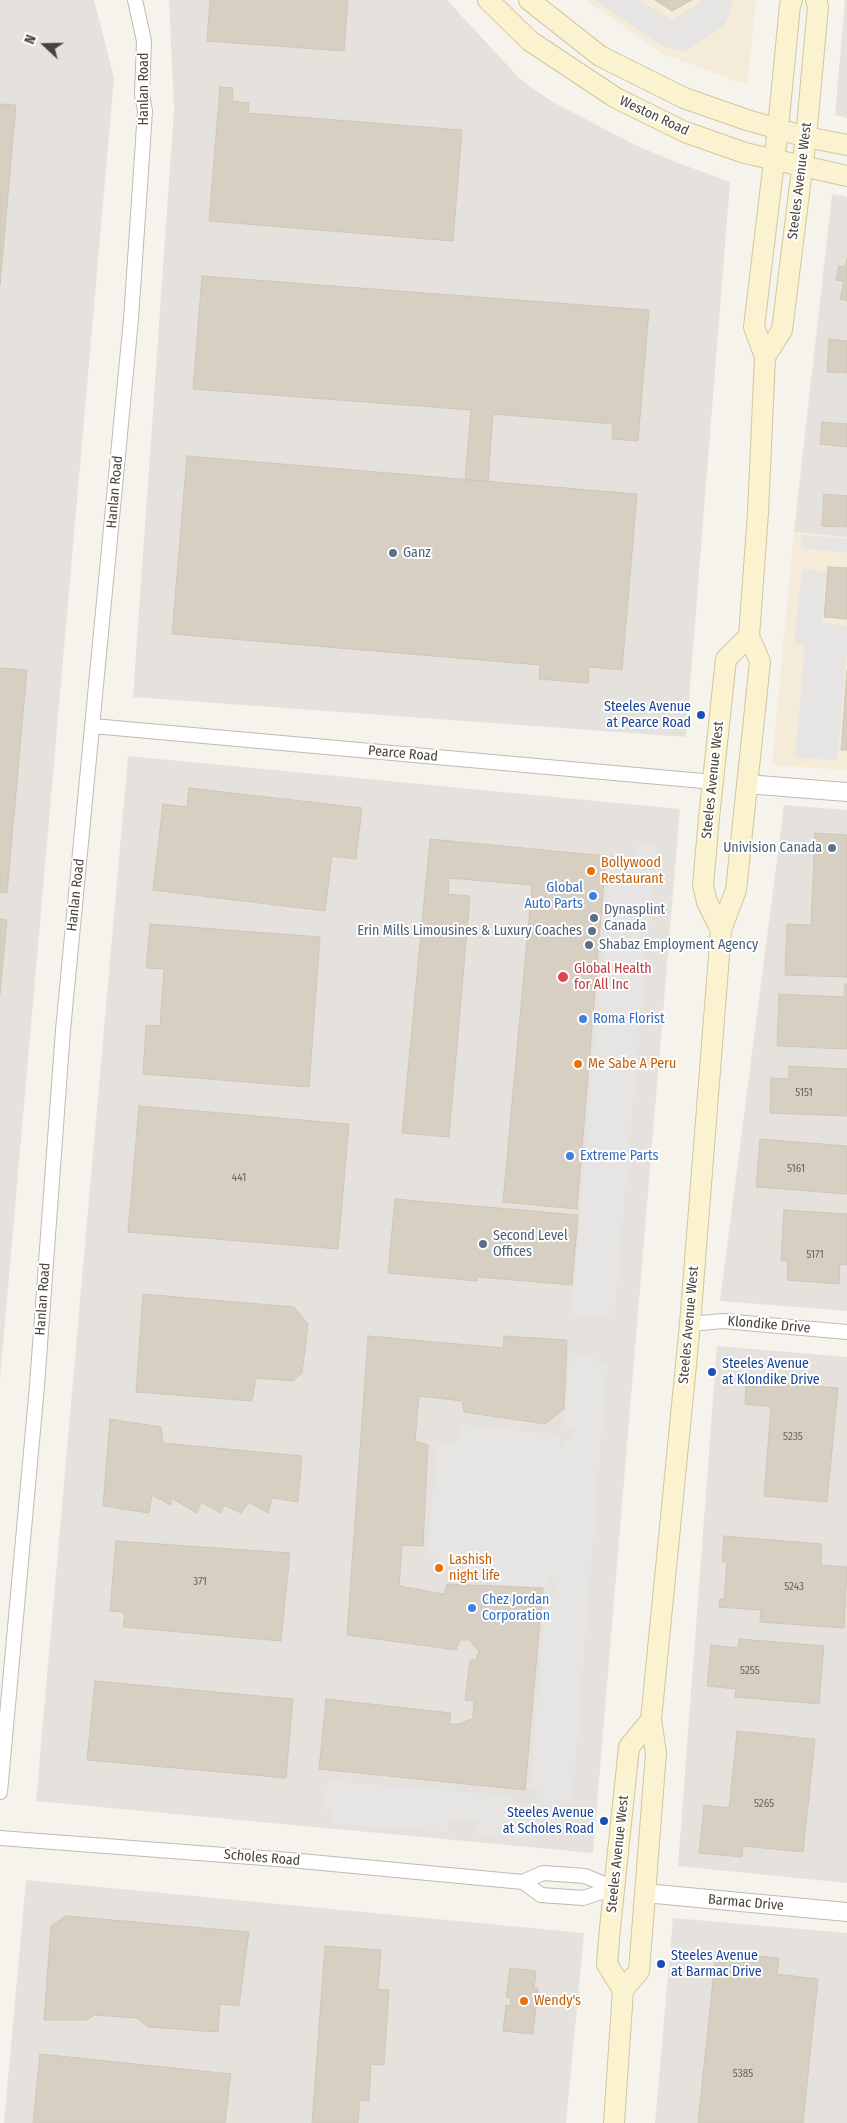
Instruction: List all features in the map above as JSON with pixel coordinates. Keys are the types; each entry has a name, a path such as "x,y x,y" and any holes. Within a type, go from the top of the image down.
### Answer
{"main road":[{"name":"Weston Road","path":"488,0 530,41 616,98 685,132 745,153 847,176"},
{"name":"Weston Road","path":"529,0 600,56 684,98 747,120 806,137 847,145"},
{"name":"Steeles Avenue West","path":"650,1720 629,1747 614,1888 607,1964 623,1990 639,1972 656,1753 650,1720 690,1324 721,930 736,890 760,662 749,636 758,513 765,357 754,327 792,0"},
{"name":"Steeles Avenue West","path":"765,357 782,330 806,137 818,7 816,0"},
{"name":"Steeles Avenue West","path":"721,930 707,902 704,885 726,659 749,636"},
{"path":"714,782 746,784"},
{"path":"614,1888 645,1894"},
{"path":"614,2123 623,1990"}],"street":[{"name":"Hanlan Road","path":"0,1792 36,1386 62,1030 124,398 145,111 142,95 144,41 135,0"},
{"name":"Pearce Road","path":"93,726 714,782"},
{"path":"746,784 847,792"},
{"name":"Klondike Drive","path":"690,1324 723,1321 847,1332"},
{"name":"Scholes Road","path":"0,1838 282,1860 524,1882 541,1894 583,1898 614,1888"},
{"name":"Scholes Road","path":"524,1882 543,1873 585,1876 614,1888"},
{"name":"Barmac Drive","path":"645,1894 847,1912"}],"shaded area":[{"path":"0,0 94,0 114,78 0,1379"},
{"path":"169,0 447,0 520,79 551,101 633,144 730,182 686,737 133,697 174,110"},
{"path":"585,0 756,0 747,85 664,54"},
{"path":"595,0 640,0 672,21 703,0 732,0 731,11 725,25 683,52 660,45"},
{"path":"845,0 847,0 847,118 835,115"},
{"path":"832,194 847,197 847,537 794,532"},
{"path":"794,532 847,537 847,770 772,765"},
{"path":"803,535 847,539 847,553 801,548"},
{"path":"802,569 826,572 822,623 847,626 847,653 837,760 795,758 805,645 794,644"},
{"path":"128,756 680,809 593,1853 36,1801"},
{"path":"784,805 847,810 847,1311 720,1301"},
{"path":"635,843 656,845 614,1318 571,1314 610,863 633,865"},
{"path":"717,1346 847,1357 847,1883 678,1866"},
{"path":"570,1353 595,1355 595,1364 607,1364 572,1805 558,1806 567,1819 552,1831 542,1814 533,1819 531,1839 477,1835 478,1820 449,1818 447,1832 332,1823 332,1811 323,1810 328,1781 513,1796 513,1808 529,1805 543,1790 530,1788 546,1597 559,1598 558,1583 549,1576 547,1588 448,1579 449,1568 439,1559 428,1556 437,1445 449,1446 460,1437 460,1425 560,1435 560,1448 578,1430 563,1427"},
{"path":"26,1880 584,1933 566,2123 4,2123"},
{"path":"673,1918 847,1933 847,2123 655,2123"}],"building":[{"path":"210,0 348,0 344,51 207,41"},
{"path":"655,0 692,0 672,11"},
{"path":"220,87 233,88 232,101 249,103 248,113 462,130 453,241 209,221"},
{"path":"0,104 16,105 0,285"},
{"path":"847,258 847,301 840,299 844,281 836,280 839,266 845,267"},
{"path":"202,276 649,310 638,441 612,439 613,424 493,414 488,481 465,480 471,410 193,389"},
{"path":"829,339 847,341 847,373 827,372"},
{"path":"822,422 847,424 847,447 820,444"},
{"path":"187,456 637,494 622,670 589,667 588,683 539,679 540,665 172,634"},
{"path":"824,494 847,496 847,527 822,526"},
{"path":"828,567 847,568 847,619 824,617"},
{"path":"0,668 27,670 7,893 0,892"},
{"path":"847,671 847,750 841,750"},
{"path":"189,788 362,808 356,859 332,856 325,911 153,890 163,804 187,807"},
{"path":"815,833 847,835 847,977 785,975 787,924 811,925"},
{"path":"430,839 606,856 577,1209 503,1202 532,885 449,878 448,894 470,896 449,1137 402,1133"},
{"path":"0,919 7,920 0,994"},
{"path":"150,924 320,937 309,1087 143,1074 146,1025 160,1026 164,969 146,968"},
{"path":"845,984 847,984 847,1049 777,1046 779,994 844,997"},
{"path":"789,1066 847,1069 847,1116 770,1113 771,1078 789,1079"},
{"path":"139,1106 349,1124 338,1249 128,1232"},
{"path":"760,1139 847,1146 847,1194 756,1187"},
{"name":"Second Level Offices","path":"395,1199 578,1215 572,1285 478,1277 477,1281 388,1273"},
{"path":"784,1210 847,1214 847,1265 840,1264 839,1284 787,1280 788,1261 781,1261"},
{"path":"143,1294 294,1307 308,1324 302,1373 293,1381 256,1378 252,1401 136,1392"},
{"path":"368,1336 503,1348 504,1336 567,1340 564,1409 545,1424 464,1412 462,1401 419,1396 415,1441 428,1445 423,1546 402,1545 399,1586 444,1594 447,1584 543,1588 525,1790 319,1769 326,1699 451,1713 449,1724 460,1724 473,1718 474,1701 465,1700 470,1660 476,1660 479,1651 469,1640 460,1640 456,1650 347,1635"},
{"path":"746,1380 838,1388 827,1502 764,1496 771,1407 745,1404"},
{"path":"110,1419 161,1427 163,1443 302,1456 298,1502 272,1498 268,1513 249,1502 241,1513 224,1505 221,1513 201,1502 197,1513 171,1498 171,1505 152,1495 149,1513 103,1506"},
{"path":"724,1536 822,1544 821,1565 847,1567 844,1628 760,1622 761,1610 719,1607 720,1599 724,1599 727,1562 722,1562"},
{"path":"116,1541 290,1553 281,1641 123,1627 125,1615 121,1612 110,1611"},
{"path":"739,1639 824,1646 819,1704 735,1697 736,1689 707,1686 711,1645 738,1648"},
{"path":"95,1681 293,1699 286,1778 87,1760"},
{"path":"737,1731 815,1739 803,1852 743,1846 742,1857 699,1853 704,1805 729,1808"},
{"path":"66,1916 249,1932 239,2006 220,2004 218,2032 148,2027 137,2018 95,2015 86,2020 44,2020 51,1926"},
{"path":"325,1946 381,1950 378,1989 389,1990 384,2065 371,2064 369,2101 360,2100 358,2123 312,2123"},
{"path":"716,1952 779,1958 777,1974 818,1979 803,2123 698,2123"},
{"name":"Wendy's","path":"510,1968 536,1971 534,1988 538,1988 533,2034 503,2031 506,2005 510,2006 511,1998 506,1997"},
{"path":"40,2054 231,2074 225,2123 33,2123"}],"place":[{"name":"Ganz","path":"393,553"},
{"name":"Steeles Avenue at Pearce Road","path":"701,715"},
{"name":"Univision Canada","path":"832,848"},
{"name":"Bollywood Restaurant","path":"591,871"},
{"name":"Global Auto Parts","path":"593,896"},
{"name":"Dynasplint Canada","path":"594,918"},
{"name":"Erin Mills Limousines & Luxury Coaches","path":"592,931"},
{"name":"Shabaz Employment Agency","path":"589,945"},
{"name":"Global Health for All Inc","path":"563,977"},
{"name":"Roma Florist","path":"583,1019"},
{"name":"Me Sabe A Peru","path":"578,1064"},
{"name":"Extreme Parts","path":"570,1156"},
{"name":"Second Level Offices","path":"483,1244"},
{"name":"Steeles Avenue at Klondike Drive","path":"712,1372"},
{"name":"Lashish night life","path":"439,1568"},
{"name":"Chez Jordan Corporation","path":"472,1608"},
{"name":"Steeles Avenue at Scholes Road","path":"604,1821"},
{"name":"Steeles Avenue at Barmac Drive","path":"661,1964"},
{"name":"Wendy's","path":"524,2001"}]}
